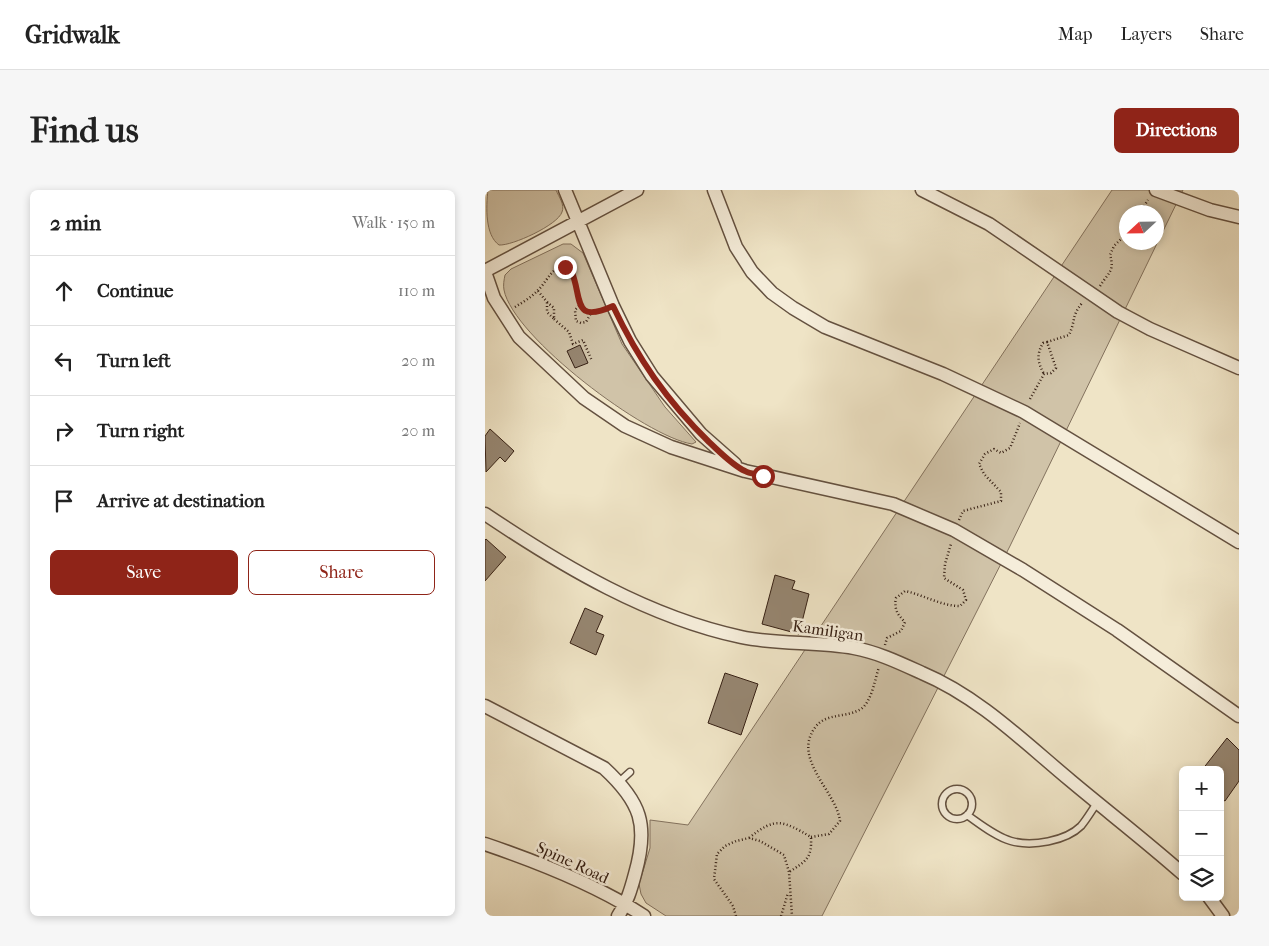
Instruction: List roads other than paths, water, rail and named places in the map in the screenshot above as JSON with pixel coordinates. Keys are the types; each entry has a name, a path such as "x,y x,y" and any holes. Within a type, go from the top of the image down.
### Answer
{"street":[{"path":"565,190 613,306 630,341 651,376 701,434 723,456 745,472"},
{"path":"637,190 485,272 494,298 519,337 584,398 625,426 671,447 745,472 893,504 954,530 1023,570 1117,630 1239,716"},
{"path":"714,190 735,247 752,272 772,293 793,308 825,327 943,374 1024,412 1239,542"},
{"path":"922,190 989,224 1118,312 1151,329 1239,368"},
{"path":"1155,190 1210,210 1239,217"},
{"name":"Kamiligan","path":"485,514 551,557 606,587 683,621 744,638 855,648 882,657 948,685 989,712 1179,871"},
{"path":"485,706 604,768 619,782 631,799 643,828 642,850 626,904 618,916"},
{"name":"Spine Road","path":"485,844 526,858 626,904 644,916"},
{"path":"1212,901 1223,916"}],"lane":[{"path":"619,782 629,772"},
{"path":"953,788 961,789 968,793 972,800 971,809 967,815 960,819 952,819 945,814 941,807 942,799 946,792 953,788"},
{"path":"967,815 1011,841 1035,843 1071,833 1081,826 1097,803"}]}
